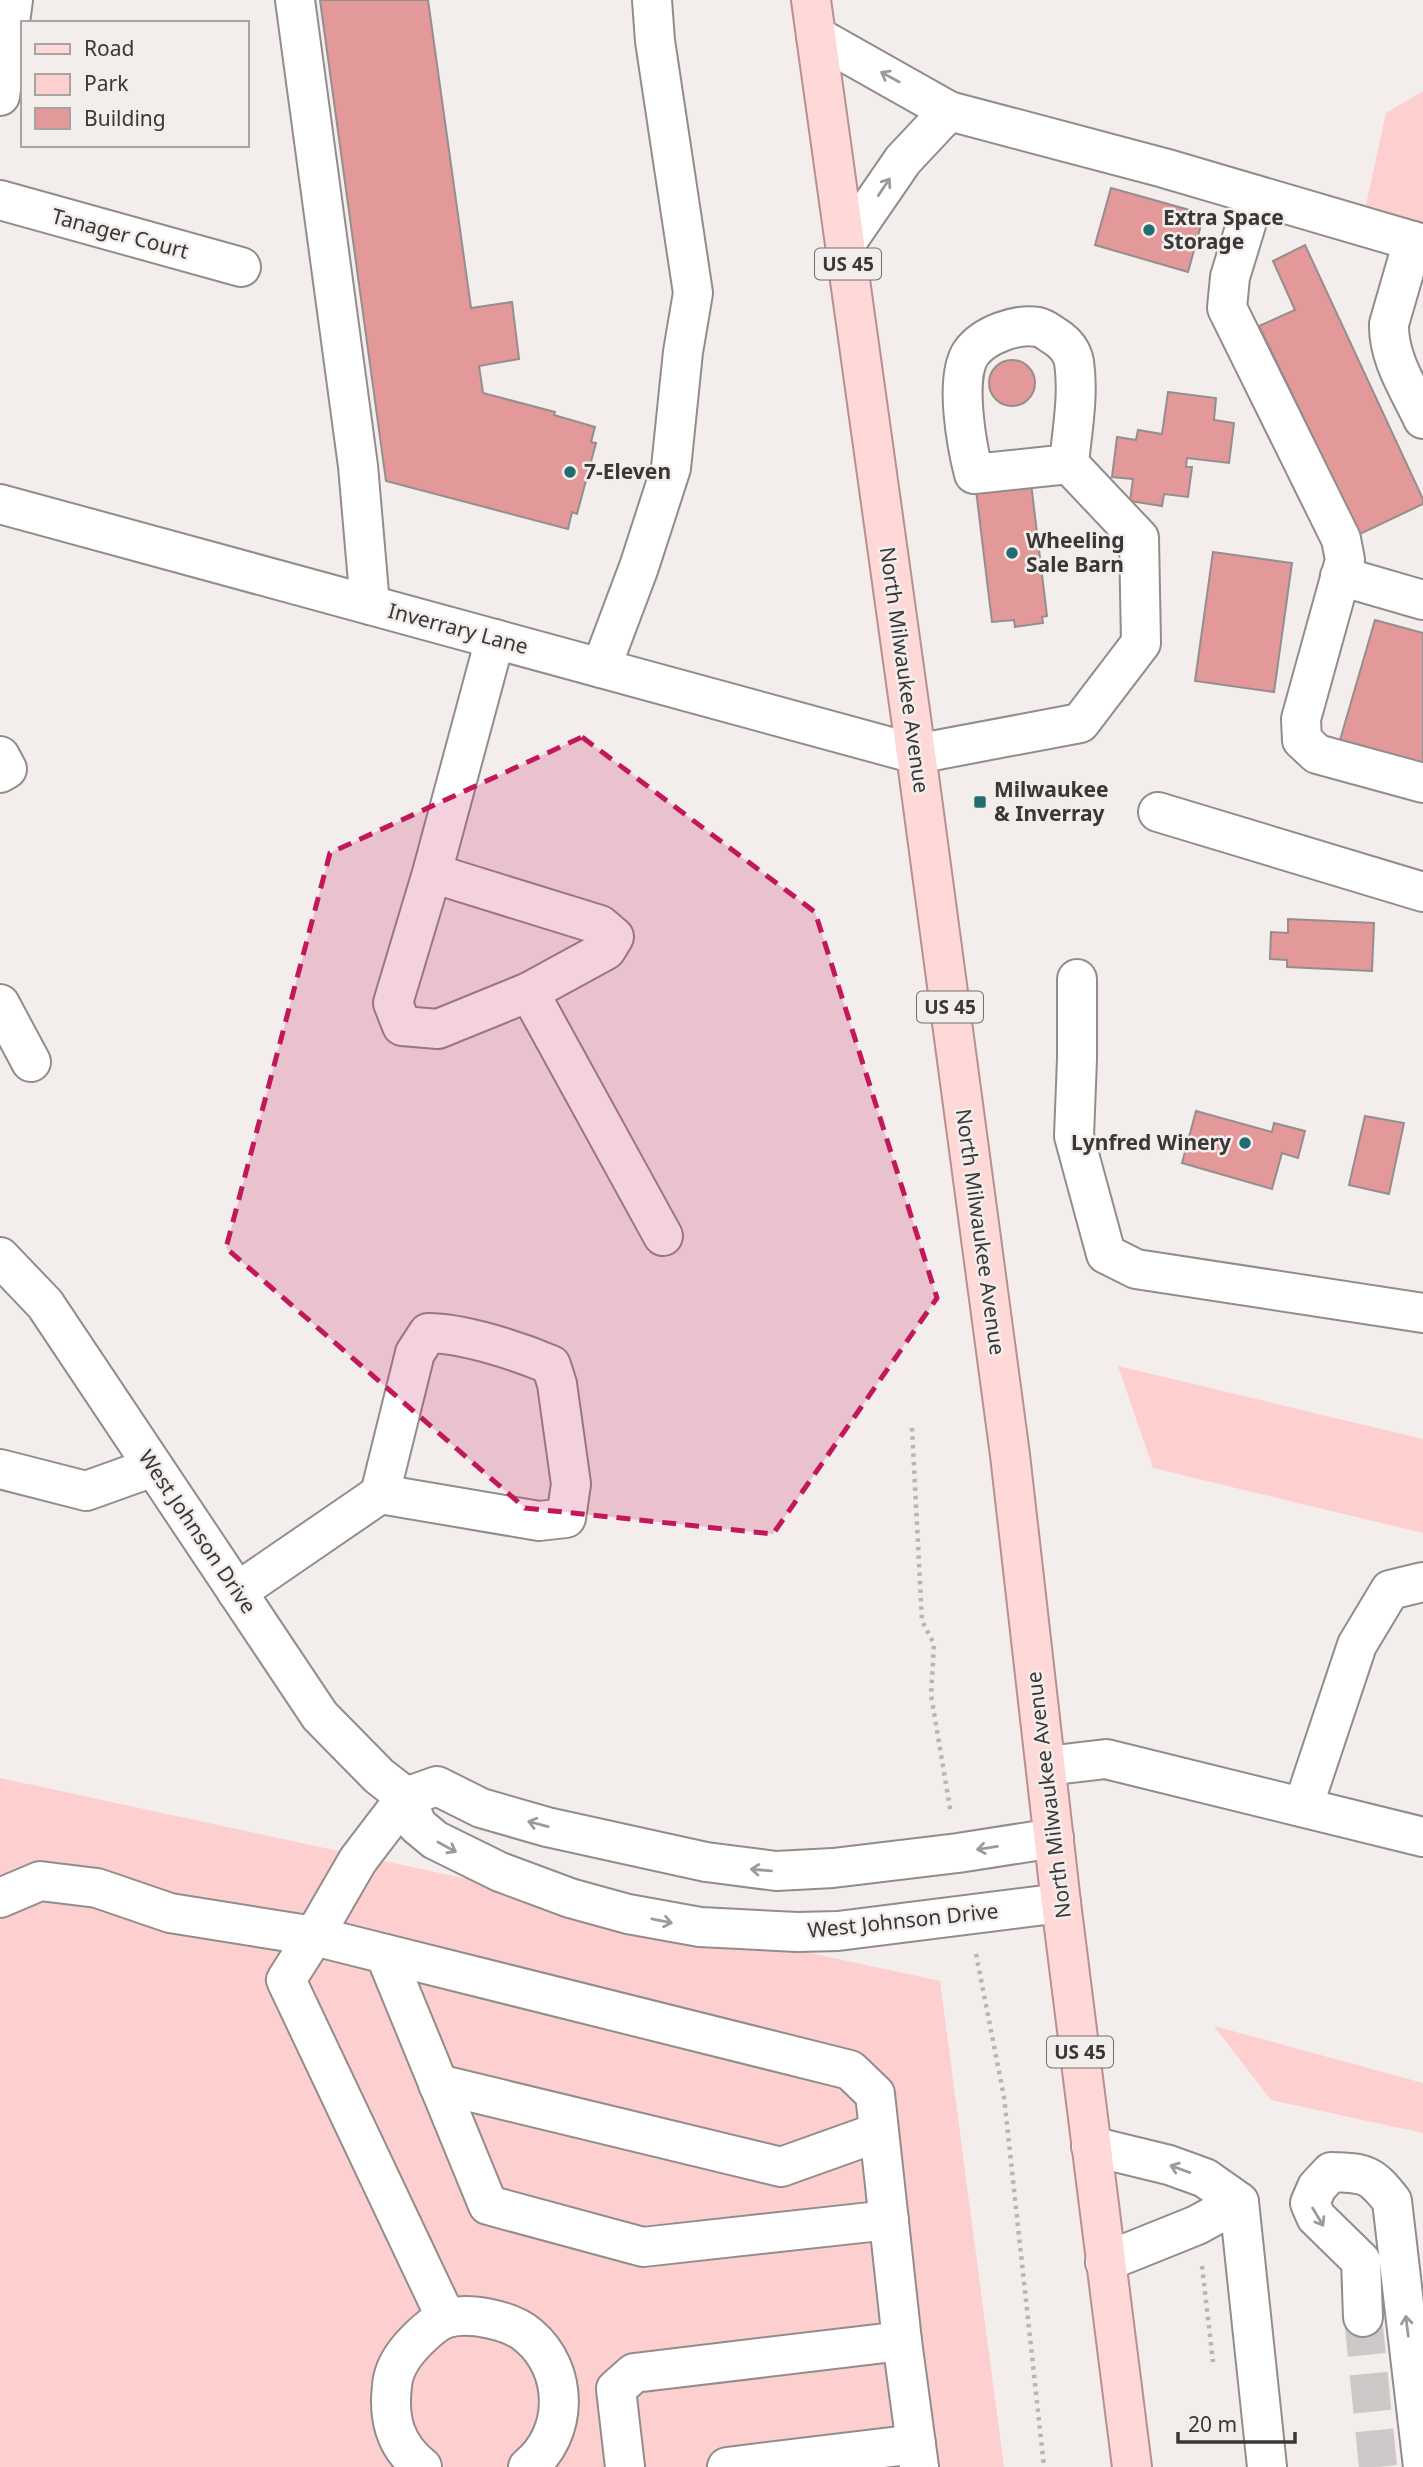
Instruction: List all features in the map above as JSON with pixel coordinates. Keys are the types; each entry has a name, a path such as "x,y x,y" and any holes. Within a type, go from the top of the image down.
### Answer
{"main road":[{"name":"North Milwaukee Avenue","path":"814,18 1010,1455 1061,1903 1132,2467"}],"street":[{"path":"0,96 13,0"},
{"path":"295,0 358,466 370,605"},
{"path":"601,668 639,567 671,468 683,352 693,293 655,41 652,0"},
{"path":"814,18 949,111 1255,194 1418,243 1390,324 1389,338 1393,355 1423,419"},
{"path":"846,243 903,160 949,111"},
{"path":"1255,194 1230,277 1227,308 1341,539 1345,560 1301,719 1303,740 1317,754 1423,783"},
{"name":"Tanager Court","path":"0,200 241,267"},
{"path":"916,754 1080,723 1141,643 1139,538 1069,464"},
{"name":"Inverrary Lane","path":"0,504 916,754"},
{"path":"1340,576 1423,600"},
{"path":"432,873 600,925 614,937 606,950 529,992 438,1029 402,1026 393,1003 432,873 495,639"},
{"path":"0,756 7,769 0,773"},
{"path":"1158,812 1423,892"},
{"path":"1077,979 1074,1136 1106,1254 1136,1269 1423,1313"},
{"path":"529,992 663,1236"},
{"path":"0,1004 31,1062"},
{"name":"West Johnson Drive","path":"0,1257 45,1304 320,1716 379,1776 406,1797 416,1825 435,1840 464,1856 570,1898 668,1923 750,1930 838,1931 1061,1903"},
{"path":"237,1592 380,1494 415,1353 428,1333 443,1333 528,1355 551,1364 572,1484 566,1518 539,1521 380,1494"},
{"path":"0,1469 86,1491 153,1467"},
{"path":"1303,1807 1357,1644 1390,1590 1423,1582"},
{"path":"1046,1766 1106,1759 1423,1838"},
{"path":"446,2318 286,1980 358,1860 406,1797 437,1786 481,1808 547,1827 706,1861 776,1871 875,1863 1054,1838"},
{"path":"0,1898 40,1881 97,1888 170,1913 314,1936 850,2070 875,2094 917,2456 727,2467"},
{"path":"384,1954 488,2205 643,2247 889,2220"},
{"path":"438,2084 781,2167 880,2132"},
{"path":"1091,2146 1169,2165 1205,2178 1239,2202 1267,2467"},
{"path":"1363,2317 1361,2262 1332,2236 1316,2217 1310,2203 1317,2187 1331,2172 1355,2172 1375,2179 1392,2202 1423,2467"},
{"path":"1105,2262 1197,2225 1239,2202"},
{"path":"422,2467 412,2459 396,2435 389,2408 392,2379 404,2354 424,2333 446,2318 476,2317 503,2322 528,2335 546,2356 558,2381 560,2409 553,2436 538,2459 528,2467"},
{"path":"625,2467 616,2389 634,2373 902,2341"}],"path":[{"path":"1197,2225 1214,2373"}],"highlighted area":[{"path":"582,737 815,912 937,1298 773,1534 525,1508 226,1248 330,853"}],"green space":[{"path":"1423,91 1423,222 1366,205 1386,113"},
{"path":"1118,1366 1423,1439 1423,1533 1153,1468"},
{"path":"0,1778 940,1981 1004,2467 0,2467"},
{"path":"1214,2026 1423,2083 1423,2133 1271,2100"}],"building":[{"path":"320,0 428,0 471,308 512,302 519,359 479,366 483,393 555,412 554,415 595,427 591,442 596,443 577,514 572,512 568,529 386,481"},
{"name":"Extra Space Storage","path":"1111,188 1204,214 1188,272 1095,245"},
{"path":"1305,245 1423,499 1423,504 1360,534 1259,326 1295,310 1273,261"},
{"path":"1012,360 1029,366 1035,383 1029,400 1012,406 995,400 989,383 995,366"},
{"path":"1168,392 1216,398 1214,420 1234,423 1229,463 1187,458 1186,467 1192,467 1188,497 1164,494 1162,506 1130,501 1133,479 1112,477 1117,437 1136,440 1138,430 1162,434"},
{"name":"Wheeling Sale Barn","path":"1031,483 1047,616 1042,617 1043,623 1015,627 1014,620 992,622 976,490"},
{"path":"1213,552 1292,563 1274,692 1195,681"},
{"path":"1375,620 1423,633 1423,763 1340,740"},
{"path":"1288,919 1374,923 1372,971 1287,967 1287,960 1270,959 1271,932 1288,933"},
{"name":"Lynfred Winery","path":"1196,1111 1272,1132 1274,1123 1305,1131 1298,1158 1282,1153 1272,1189 1182,1163"},
{"path":"1365,1116 1404,1123 1389,1194 1349,1185"}],"tunnel":[{"path":"1363,2317 1378,2467"}],"place":[{"name":"Extra Space Storage","path":"1149,230"},
{"name":"7-Eleven","path":"570,472"},
{"name":"Wheeling Sale Barn","path":"1012,553"},
{"name":"Milwaukee & Inverray","path":"980,802"},
{"name":"Lynfred Winery","path":"1245,1143"}]}
